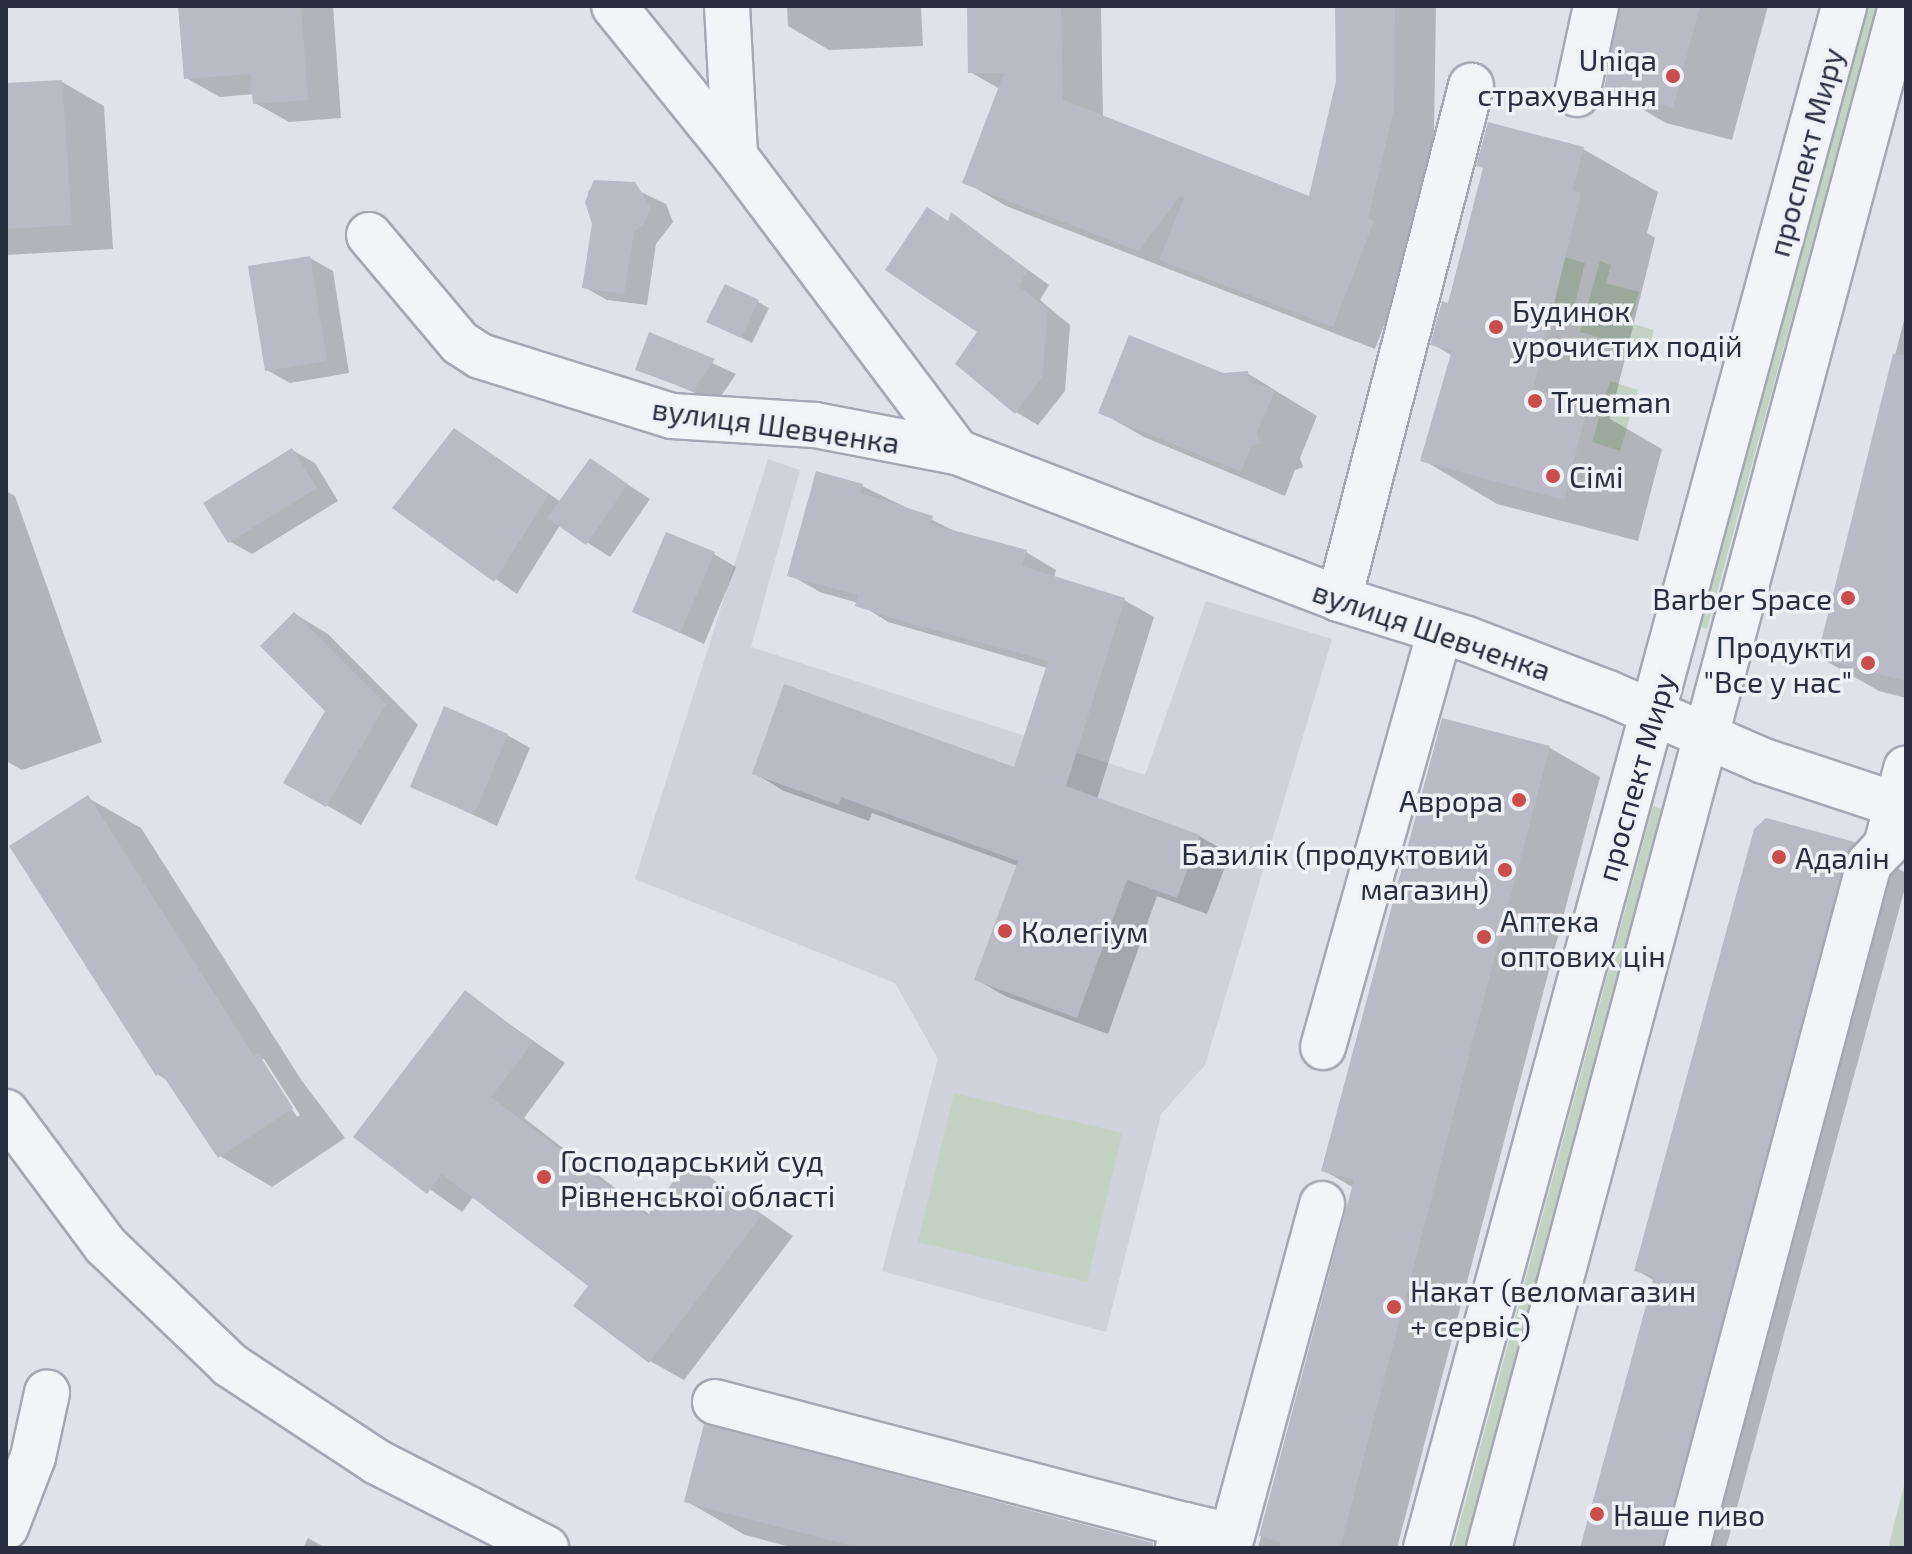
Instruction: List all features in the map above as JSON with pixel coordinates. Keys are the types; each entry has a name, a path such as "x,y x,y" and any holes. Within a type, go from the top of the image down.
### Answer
{"street":[{"name":"вулиця Шевченка","path":"614,6 735,156 957,452"},
{"path":"727,6 735,156"},
{"path":"1577,94 1596,6"},
{"name":"проспект Миру","path":"1426,1548 1844,6"},
{"name":"проспект Миру","path":"1489,1548 1901,6"},
{"path":"1339,599 1471,86"},
{"name":"вулиця Шевченка","path":"369,235 460,343 480,356 672,416 815,425 957,452 1339,599 1440,631 1653,712 1707,737 1903,794"},
{"path":"1323,1047 1440,631"},
{"path":"1687,1548 1869,864 1886,846 1903,794"},
{"path":"6,1112 105,1245 230,1365 377,1462 546,1548"},
{"path":"715,1402 1182,1537 1232,1536 1322,1204"},
{"path":"6,1527 33,1457 47,1393"}],"shaded area":[{"name":"Колегіум","path":"768,459 800,470 751,647 1145,775 1206,601 1332,639 1205,1065 1161,1114 1106,1332 882,1271 938,1059 895,983 635,879"}],"green space":[{"path":"1865,6 1877,6 1707,629 1697,626"},
{"path":"1564,257 1585,263 1570,323 1551,318 1553,310 1540,307"},
{"path":"1600,261 1611,265 1606,283 1639,292 1630,323 1654,330 1648,351 1580,332"},
{"path":"1610,381 1638,390 1620,451 1592,442"},
{"path":"1653,806 1662,809 1465,1548 1453,1548"},
{"path":"954,1093 1122,1133 1087,1282 918,1242"},
{"path":"1906,1478 1906,1548 1888,1548"}],"building":[{"path":"178,6 301,6 308,100 253,104 250,74 184,79"},
{"path":"967,6 1061,6 1063,100 1309,196 1336,81 1335,6 1395,6 1394,109 1368,218 1374,221 1333,327 1159,260 1184,198 1180,196 1138,251 962,183 1004,73 968,73"},
{"path":"1620,6 1700,6 1673,108 1604,89"},
{"path":"62,80 72,225 6,229 6,83"},
{"path":"1488,122 1584,147 1573,190 1581,193 1533,389 1588,404 1564,500 1420,461 1452,350 1430,345 1442,301 1448,303 1483,168 1476,166"},
{"path":"594,180 635,182 651,208 644,224 634,232 624,294 582,288 592,224 585,202"},
{"path":"927,207 948,221 951,212 1028,270 1019,286 1048,310 1042,377 1015,414 955,364 977,332 885,270"},
{"path":"310,256 327,361 265,371 248,266"},
{"path":"725,284 759,300 741,338 706,322"},
{"path":"649,332 715,359 693,391 635,370"},
{"path":"1129,335 1223,373 1248,371 1250,382 1275,390 1257,432 1260,443 1252,445 1241,472 1098,413"},
{"path":"1893,354 1906,356 1906,681 1817,658"},
{"path":"454,428 549,494 494,582 392,508"},
{"path":"292,448 317,488 228,543 203,503"},
{"path":"590,458 628,484 586,545 547,518"},
{"path":"816,471 863,484 860,493 933,516 930,524 1027,550 1022,566 1125,598 1066,786 1200,835 1177,898 1127,880 1077,1018 974,980 1018,861 841,797 839,805 752,774 784,684 1014,767 1048,661 855,606 858,595 787,576"},
{"path":"666,532 715,552 680,633 632,612"},
{"path":"294,612 386,704 326,807 283,783 325,711 260,646"},
{"path":"444,706 508,734 474,815 410,787"},
{"path":"1442,718 1550,746 1340,1548 1279,1548 1280,1542 1259,1536 1354,1180 1321,1171"},
{"path":"88,795 254,1056 258,1053 293,1108 218,1158 161,1073 156,1076 9,846"},
{"path":"1766,818 1855,842 1845,858 1663,1548 1580,1548 1654,1276 1634,1271 1754,829"},
{"name":"Господарський суд Рівненської області","path":"465,990 533,1042 491,1097 647,1216 689,1161 761,1216 649,1363 573,1306 588,1286 442,1174 427,1194 353,1137"},
{"path":"704,1424 1153,1543 1153,1548 860,1548 684,1502"}],"place":[{"name":"Uniqa страхування","path":"1673,76"},
{"name":"Будинок урочистих подій","path":"1496,327"},
{"name":"Trueman","path":"1535,401"},
{"name":"Сімі","path":"1553,476"},
{"name":"Barber Space","path":"1848,598"},
{"name":"Продукти \"Все у нас\"","path":"1868,663"},
{"name":"Аврора","path":"1519,800"},
{"name":"Адалін","path":"1779,857"},
{"name":"Базилік (продуктовий магазин)","path":"1505,870"},
{"name":"Колегіум","path":"1005,931"},
{"name":"Аптека оптових цін","path":"1484,937"},
{"name":"Господарський суд Рівненської області","path":"544,1177"},
{"name":"Накат (веломагазин + сервіс)","path":"1394,1307"},
{"name":"Наше пиво","path":"1597,1514"}]}
